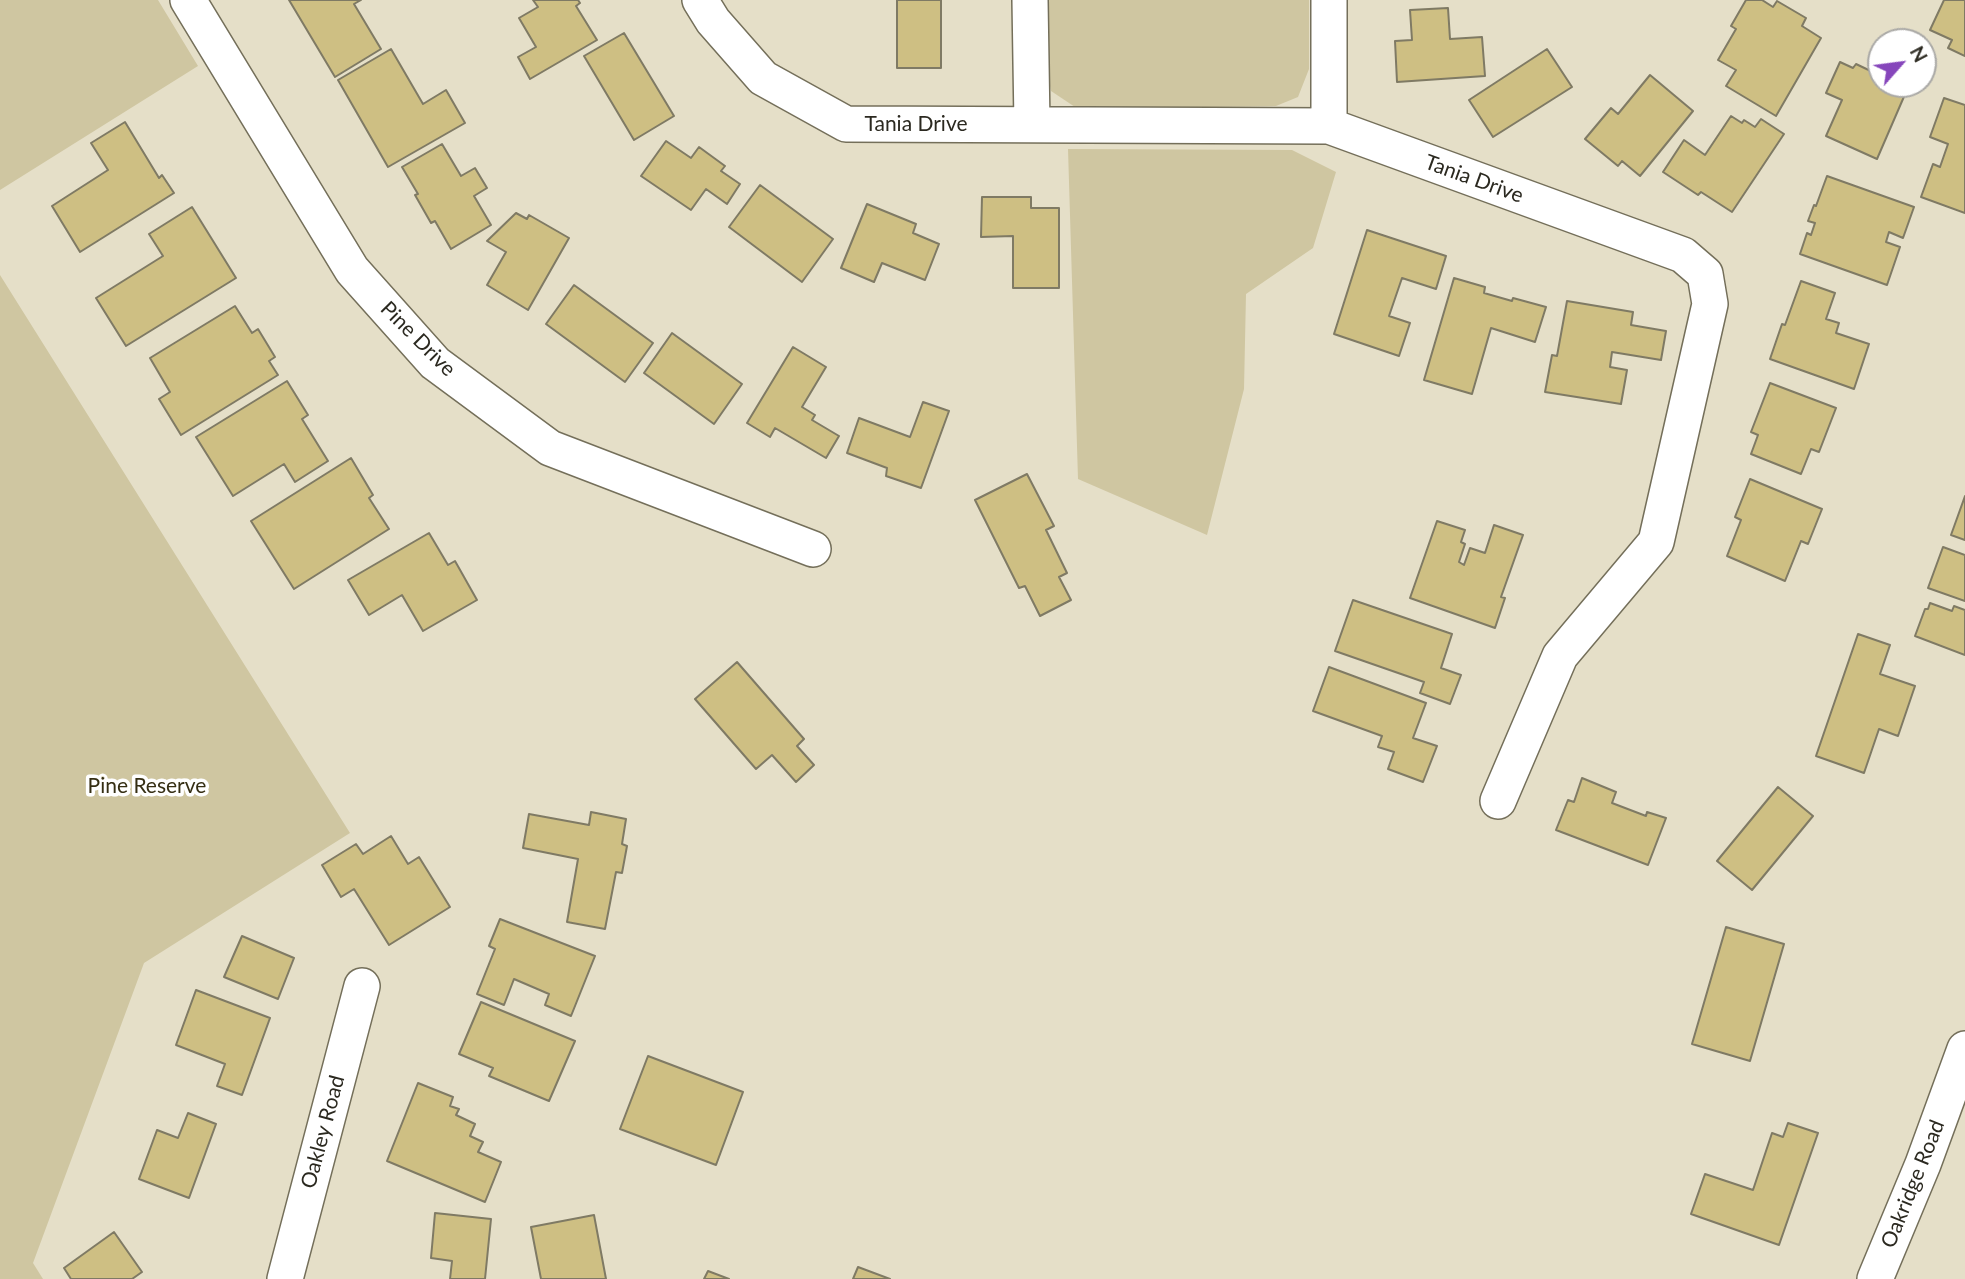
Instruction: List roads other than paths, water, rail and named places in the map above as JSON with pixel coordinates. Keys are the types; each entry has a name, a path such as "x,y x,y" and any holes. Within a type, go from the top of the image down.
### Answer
{"street":[{"name":"Pine Drive","path":"188,0 352,270 435,363 550,448 813,549"},
{"name":"Tania Drive","path":"700,0 713,21 763,78 846,124 1329,126 1683,255 1705,274 1710,304 1656,542 1560,656 1498,801"},
{"path":"1030,0 1031,124"},
{"path":"1329,0 1329,126"},
{"name":"Oakley Road","path":"285,1279 362,986"},
{"name":"Oakridge Road","path":"1875,1279 1923,1164 1965,1049"}],"park label":[{"name":"Pine Reserve","path":"147,786"}]}
